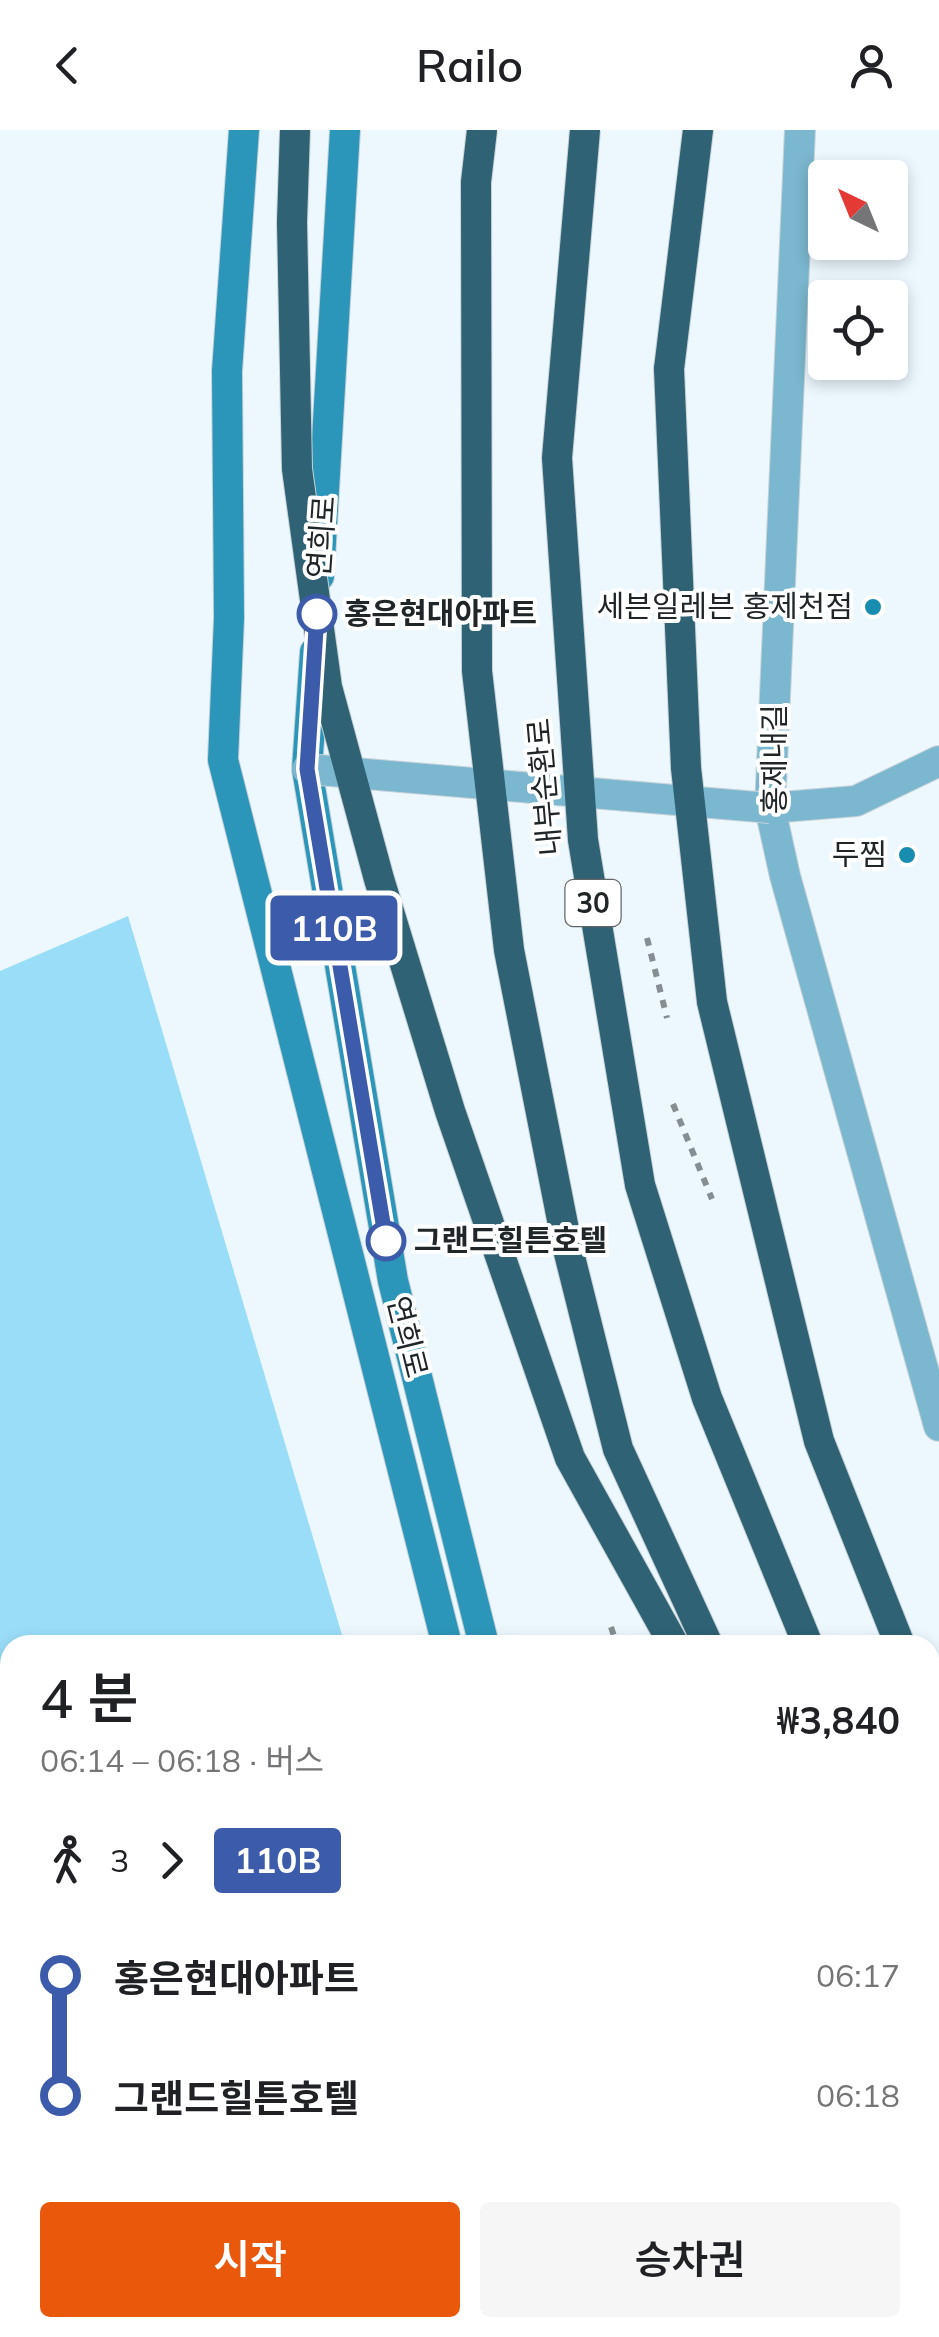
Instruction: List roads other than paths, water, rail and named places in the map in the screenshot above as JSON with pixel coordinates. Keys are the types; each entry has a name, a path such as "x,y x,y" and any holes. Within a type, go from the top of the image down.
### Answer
{"highway":[{"path":"295,130 292,222 297,469 327,687 379,878 450,1111 570,1458 668,1635"},
{"name":"내부순환로","path":"482,130 476,182 477,671 509,950 567,1244 618,1450 703,1635"},
{"name":"내부순환로","path":"586,130 557,458 582,840 640,1185 707,1398 804,1635"},
{"path":"698,130 669,370 686,768 712,1002 819,1441 896,1635"}],"main road":[{"name":"연희로","path":"244,130 228,372 229,618 224,760 445,1635"},
{"name":"연희로","path":"345,130 307,769 393,1281 482,1635"}],"street":[{"name":"홍제내길","path":"800,130 770,808 785,876 939,1426"},
{"path":"307,769 770,808 856,801 939,761"}],"place":[{"name":"세븐일레븐 홍제천점","path":"873,607"},
{"name":"홍은현대아파트","path":"317,614"},
{"name":"두찜","path":"907,855"},
{"name":"그랜드힐튼호텔","path":"386,1241"}]}
